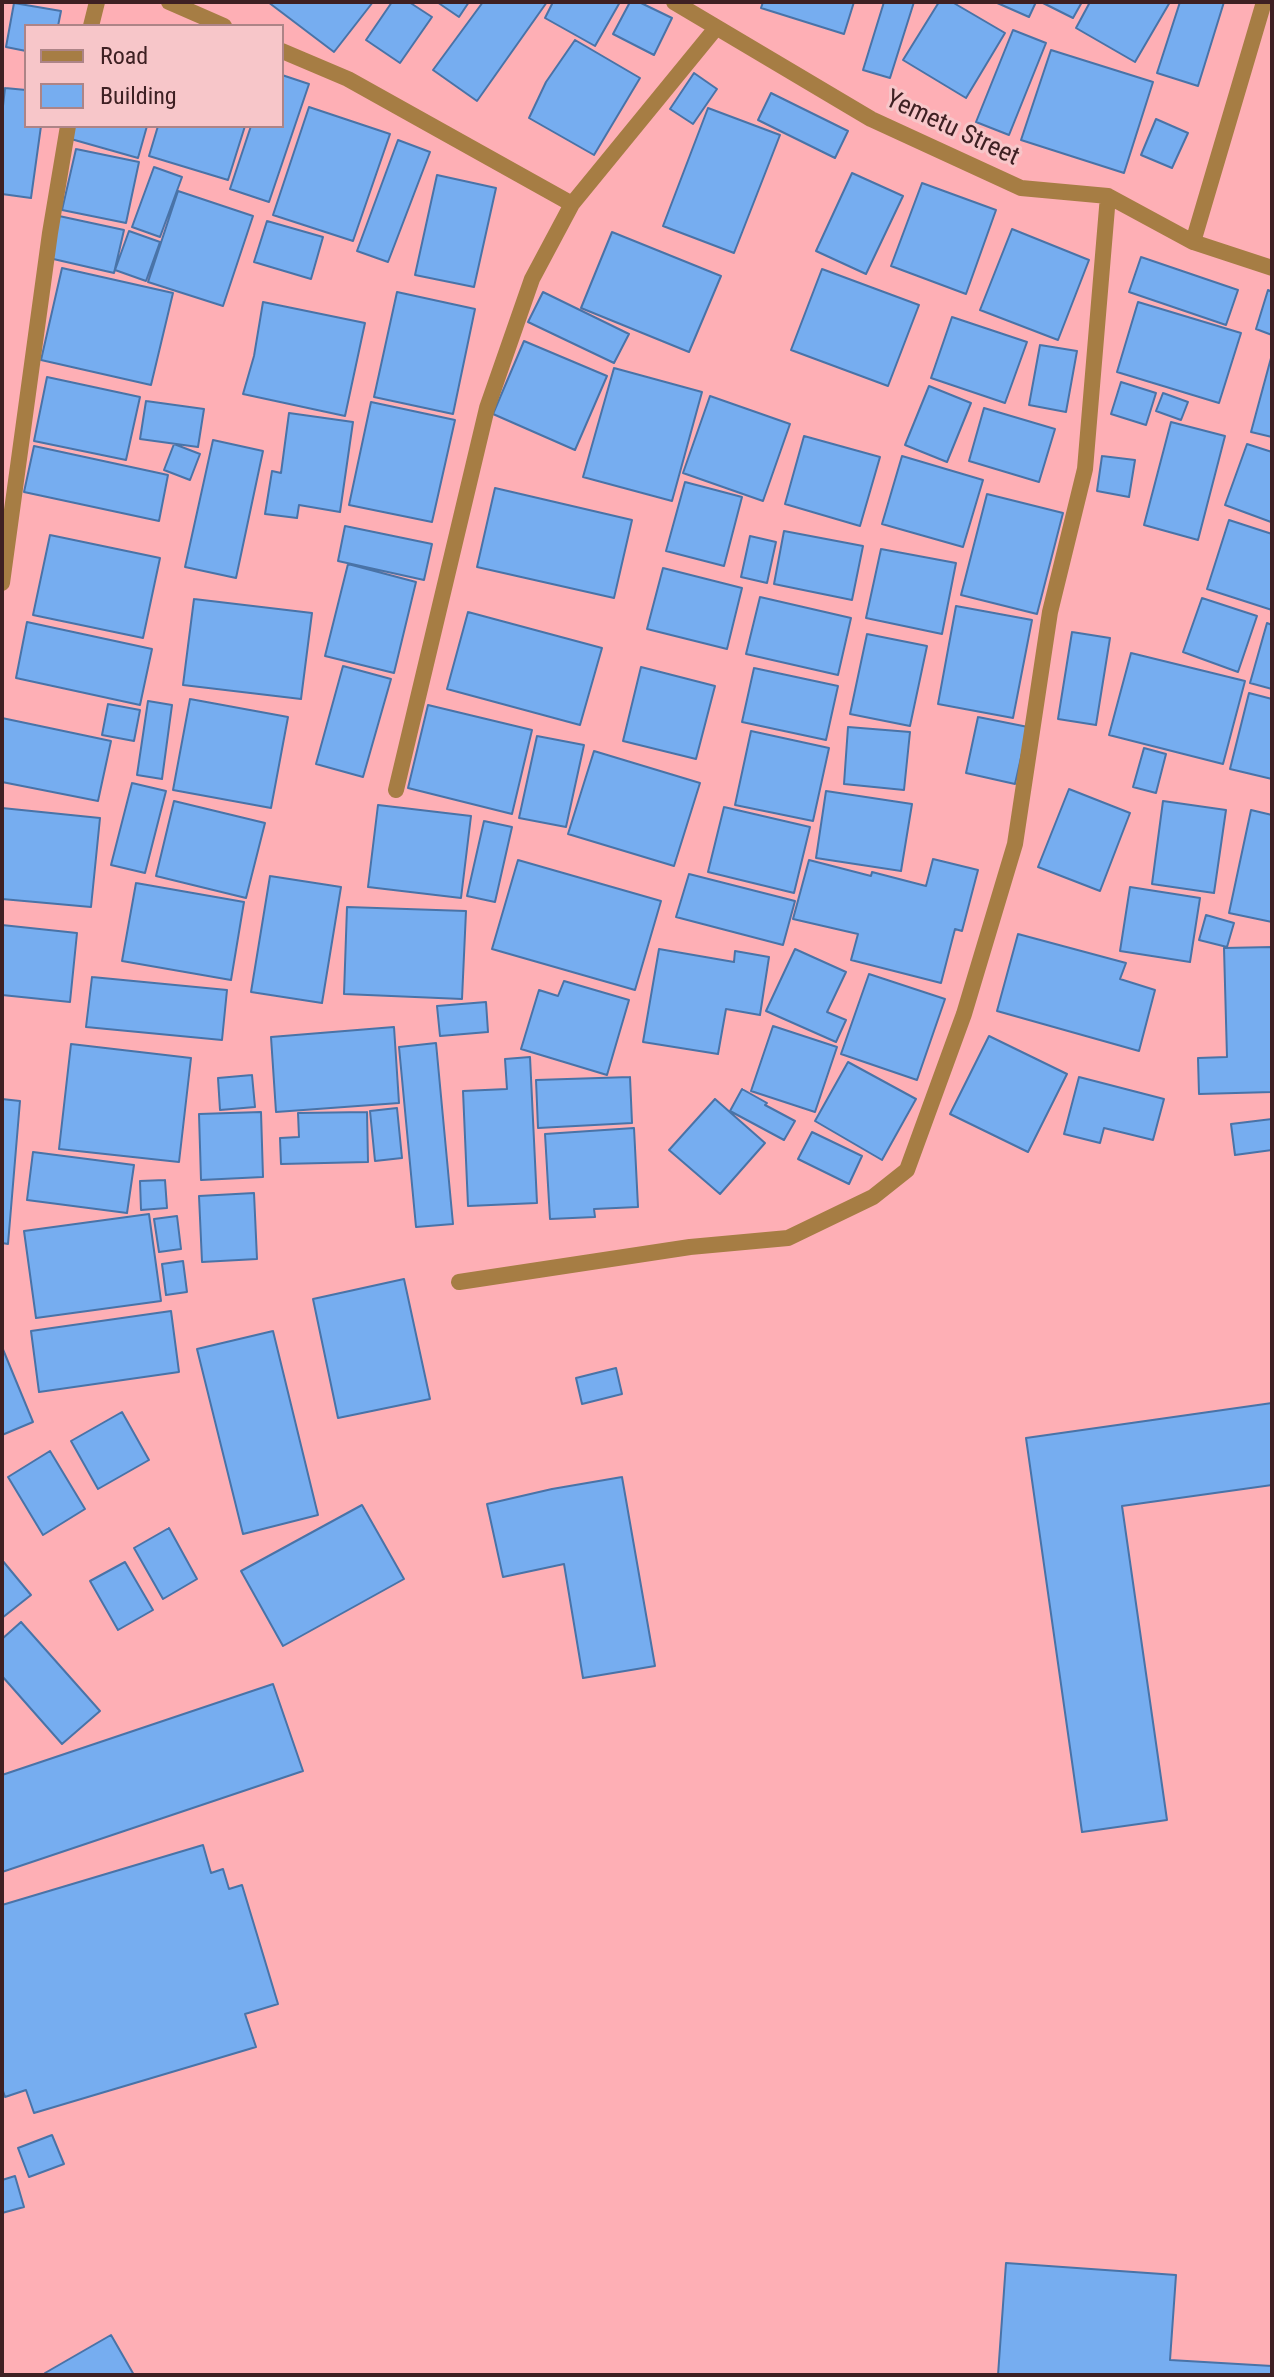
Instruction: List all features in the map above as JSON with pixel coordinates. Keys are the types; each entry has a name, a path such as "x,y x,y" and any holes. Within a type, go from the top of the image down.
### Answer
{"street":[{"path":"92,24 97,2"},
{"path":"169,2 219,24"},
{"name":"Yemetu Street","path":"674,2 871,119 1021,188 1108,196 1193,242 1272,268"},
{"path":"1193,242 1264,2"},
{"path":"396,790 487,408 532,279 572,204 716,28"},
{"path":"284,52 348,79 572,204"},
{"path":"2,583 50,233 68,128"},
{"path":"459,1282 690,1247 788,1238 873,1197 907,1170 964,1014 1015,844 1050,612 1085,469 1108,196"}],"building":[{"path":"268,2 373,2 334,52"},
{"path":"392,2 409,2 432,17 400,63 366,40"},
{"path":"437,2 469,2 459,17"},
{"path":"483,2 547,2 477,101 433,70"},
{"path":"553,2 620,2 595,46 545,18"},
{"path":"630,2 639,2 672,18 654,55 613,34"},
{"path":"763,2 854,2 844,34 761,8"},
{"path":"884,2 914,2 890,78 863,70"},
{"path":"939,2 952,2 1005,33 966,98 903,60"},
{"path":"995,2 1036,2 1029,17"},
{"path":"1041,2 1082,2 1073,18"},
{"path":"1090,2 1170,2 1135,62 1076,28"},
{"path":"1180,2 1224,2 1198,86 1157,73"},
{"path":"14,3 61,11 58,24 24,24 24,51 6,47"},
{"path":"1013,30 1046,43 1009,135 976,122"},
{"path":"575,40 640,78 594,155 529,118 546,82"},
{"path":"1051,50 1153,82 1124,173 1021,140"},
{"path":"694,73 717,89 693,124 670,109"},
{"path":"284,76 309,84 269,202 230,189 250,128 284,128"},
{"path":"5,88 24,90 24,128 41,128 31,198 2,194"},
{"path":"771,93 848,131 835,158 758,120"},
{"path":"309,107 390,134 353,241 273,215"},
{"path":"708,108 780,135 734,253 663,226"},
{"path":"1156,119 1188,133 1172,168 1141,155"},
{"path":"74,128 146,128 138,158 71,139"},
{"path":"157,128 244,128 228,180 149,156"},
{"path":"398,140 430,152 388,262 357,251"},
{"path":"76,149 139,162 126,223 62,210"},
{"path":"154,167 182,177 160,237 132,227"},
{"path":"852,173 903,196 866,274 816,251"},
{"path":"437,175 496,188 474,287 415,275"},
{"path":"922,183 996,210 966,294 891,266"},
{"path":"178,191 253,216 223,306 148,282"},
{"path":"59,216 124,230 114,273 49,258"},
{"path":"267,221 323,237 311,279 254,262"},
{"path":"1012,229 1089,260 1058,340 980,310"},
{"path":"129,231 160,242 146,281 115,270"},
{"path":"612,232 721,276 689,352 581,308"},
{"path":"1141,257 1238,290 1226,325 1129,292"},
{"path":"62,268 173,293 151,385 41,360"},
{"path":"822,269 919,305 888,386 791,350"},
{"path":"1268,290 1272,292 1272,335 1256,329"},
{"path":"397,292 475,309 453,414 374,397"},
{"path":"543,292 629,334 614,363 528,322"},
{"path":"263,302 365,323 345,416 243,394 254,356"},
{"path":"1138,302 1241,333 1219,403 1117,372"},
{"path":"952,317 1027,342 1005,403 931,378"},
{"path":"524,341 607,376 575,450 493,414"},
{"path":"1040,345 1077,351 1066,412 1029,405"},
{"path":"1272,358 1272,437 1251,432"},
{"path":"614,368 702,392 672,501 583,477"},
{"path":"47,377 140,397 126,460 34,441"},
{"path":"1121,382 1156,393 1146,425 1111,414"},
{"path":"929,386 971,403 947,462 905,445"},
{"path":"1163,393 1188,402 1181,420 1156,411"},
{"path":"710,396 790,424 763,501 683,473"},
{"path":"146,401 204,409 198,447 140,439"},
{"path":"371,402 455,420 432,522 349,505"},
{"path":"984,408 1055,429 1039,482 969,461"},
{"path":"289,413 353,422 340,512 299,505 297,518 265,514 272,471 281,473"},
{"path":"1171,422 1225,436 1198,540 1144,525"},
{"path":"804,436 880,457 860,526 785,504"},
{"path":"213,440 263,451 236,578 185,567"},
{"path":"174,444 200,454 190,480 164,470"},
{"path":"1247,444 1272,452 1271,522 1225,505"},
{"path":"34,446 168,475 159,521 24,492"},
{"path":"902,456 983,480 963,547 882,524"},
{"path":"1102,456 1135,460 1129,497 1097,491"},
{"path":"685,482 742,497 724,566 666,551"},
{"path":"495,488 632,520 614,598 477,567"},
{"path":"987,494 1063,513 1037,614 961,595"},
{"path":"1229,520 1272,534 1272,610 1207,589"},
{"path":"345,526 432,544 424,580 338,561"},
{"path":"784,531 863,546 852,600 774,584"},
{"path":"50,535 160,558 143,638 33,615"},
{"path":"750,536 776,542 767,583 741,577"},
{"path":"881,549 956,563 942,634 866,618"},
{"path":"348,564 416,582 394,673 325,656"},
{"path":"663,568 742,588 727,649 647,629"},
{"path":"760,597 851,618 838,675 746,654"},
{"path":"1202,598 1257,616 1238,672 1183,652"},
{"path":"194,599 312,613 301,699 183,685"},
{"path":"956,606 1032,620 1013,718 938,704"},
{"path":"468,612 602,648 580,725 447,689"},
{"path":"27,622 152,649 140,705 16,678"},
{"path":"1267,623 1272,625 1272,689 1250,683"},
{"path":"1072,632 1110,638 1096,725 1058,719"},
{"path":"867,634 927,646 910,726 850,714"},
{"path":"1131,653 1245,681 1223,764 1109,735"},
{"path":"343,666 391,679 363,777 316,764"},
{"path":"641,667 715,686 696,759 623,741"},
{"path":"754,668 838,686 826,740 742,722"},
{"path":"1249,693 1272,699 1272,779 1230,769"},
{"path":"190,699 288,717 271,808 173,790"},
{"path":"148,701 172,705 162,779 137,775"},
{"path":"108,704 140,710 134,741 102,735"},
{"path":"428,705 532,730 512,814 408,788"},
{"path":"978,717 1028,727 1015,784 966,773"},
{"path":"2,718 111,741 98,801 2,782"},
{"path":"848,727 910,732 904,790 844,784"},
{"path":"751,731 829,748 813,821 735,805"},
{"path":"537,736 584,745 566,827 519,818"},
{"path":"1144,748 1166,754 1156,793 1133,787"},
{"path":"594,751 700,783 674,866 568,834"},
{"path":"132,783 166,791 145,873 111,865"},
{"path":"1069,789 1130,813 1100,891 1038,867"},
{"path":"826,791 912,804 901,871 816,858"},
{"path":"174,801 265,823 246,898 156,876"},
{"path":"1163,801 1226,810 1214,893 1152,884"},
{"path":"378,805 471,816 461,898 368,887"},
{"path":"724,807 810,827 794,893 708,872"},
{"path":"2,808 100,818 91,907 2,899"},
{"path":"1251,810 1272,815 1272,922 1229,913"},
{"path":"484,821 512,827 495,902 467,896"},
{"path":"933,859 978,870 962,931 955,929 941,983 851,960 858,934 793,919 809,860 926,886"},
{"path":"518,860 661,901 635,990 492,949"},
{"path":"689,874 795,901 783,945 676,917"},
{"path":"270,876 341,887 322,1003 251,992"},
{"path":"136,883 244,902 231,980 122,961"},
{"path":"1130,887 1200,898 1190,962 1120,951"},
{"path":"347,907 466,911 462,999 344,994"},
{"path":"1206,915 1234,923 1227,947 1199,940"},
{"path":"2,925 77,933 70,1002 2,995"},
{"path":"1018,934 1126,963 1120,979 1155,990 1139,1051 997,1011"},
{"path":"1272,947 1272,1092 1199,1094 1198,1058 1227,1057 1224,948"},
{"path":"659,949 734,962 735,951 769,957 760,1015 726,1009 718,1054 643,1042"},
{"path":"795,949 846,972 827,1012 846,1020 836,1042 766,1011"},
{"path":"869,974 945,999 917,1080 841,1054"},
{"path":"92,977 227,990 222,1040 86,1027"},
{"path":"564,981 629,1000 607,1075 521,1049 539,990 558,996"},
{"path":"486,1002 488,1032 440,1036 437,1006"},
{"path":"773,1026 837,1047 815,1112 751,1091"},
{"path":"394,1027 399,1103 276,1112 271,1037"},
{"path":"989,1036 1067,1074 1028,1152 950,1114"},
{"path":"436,1043 453,1224 416,1227 399,1047"},
{"path":"71,1044 191,1058 179,1162 59,1149"},
{"path":"530,1057 537,1203 468,1206 463,1091 507,1089 505,1059"},
{"path":"848,1062 916,1099 882,1160 815,1121"},
{"path":"252,1075 255,1107 220,1110 218,1078"},
{"path":"630,1077 632,1123 538,1128 536,1080"},
{"path":"1079,1077 1164,1099 1153,1140 1104,1128 1100,1143 1064,1134"},
{"path":"742,1089 795,1121 784,1140 730,1111"},
{"path":"2,1099 20,1101 8,1244 2,1243"},
{"path":"715,1099 765,1143 720,1194 669,1150"},
{"path":"397,1108 402,1158 375,1161 370,1111"},
{"path":"261,1112 263,1177 201,1180 199,1114"},
{"path":"367,1112 368,1162 281,1164 280,1138 299,1137 298,1113"},
{"path":"1272,1119 1272,1150 1235,1155 1231,1124"},
{"path":"634,1128 638,1207 594,1209 595,1217 550,1219 545,1134"},
{"path":"812,1132 862,1156 849,1184 798,1159"},
{"path":"33,1152 134,1165 127,1213 27,1200"},
{"path":"165,1180 167,1208 141,1210 140,1181"},
{"path":"254,1193 257,1259 202,1262 199,1196"},
{"path":"149,1214 161,1301 36,1318 24,1231"},
{"path":"177,1216 181,1249 159,1252 154,1219"},
{"path":"183,1261 187,1292 166,1295 162,1264"},
{"path":"404,1279 430,1399 338,1418 313,1299"},
{"path":"171,1311 179,1372 39,1392 31,1331"},
{"path":"273,1331 318,1515 243,1534 197,1349"},
{"path":"2,1347 33,1422 2,1435"},
{"path":"616,1368 622,1394 582,1404 576,1378"},
{"path":"1272,1403 1272,1485 1122,1506 1167,1820 1082,1832 1026,1438"},
{"path":"122,1412 149,1460 98,1489 71,1441"},
{"path":"50,1451 85,1509 43,1535 8,1477"},
{"path":"622,1477 655,1666 583,1678 564,1564 503,1577 487,1504"},
{"path":"362,1505 404,1579 283,1646 241,1571"},
{"path":"169,1528 197,1579 163,1599 134,1548"},
{"path":"2,1560 31,1595 2,1618"},
{"path":"125,1562 153,1610 118,1630 90,1581"},
{"path":"21,1622 100,1711 62,1744 2,1676 2,1639"},
{"path":"273,1684 303,1771 2,1872 2,1775"},
{"path":"203,1845 211,1873 223,1869 229,1889 242,1885 278,2004 245,2014 256,2047 34,2113 26,2090 5,2097 2,2088 2,1905"},
{"path":"52,2135 64,2164 29,2177 18,2148"},
{"path":"15,2176 24,2207 2,2213 2,2180"},
{"path":"1006,2263 1176,2275 1170,2360 1272,2366 1272,2375 998,2375"},
{"path":"111,2335 134,2375 46,2375 45,2373"}]}
